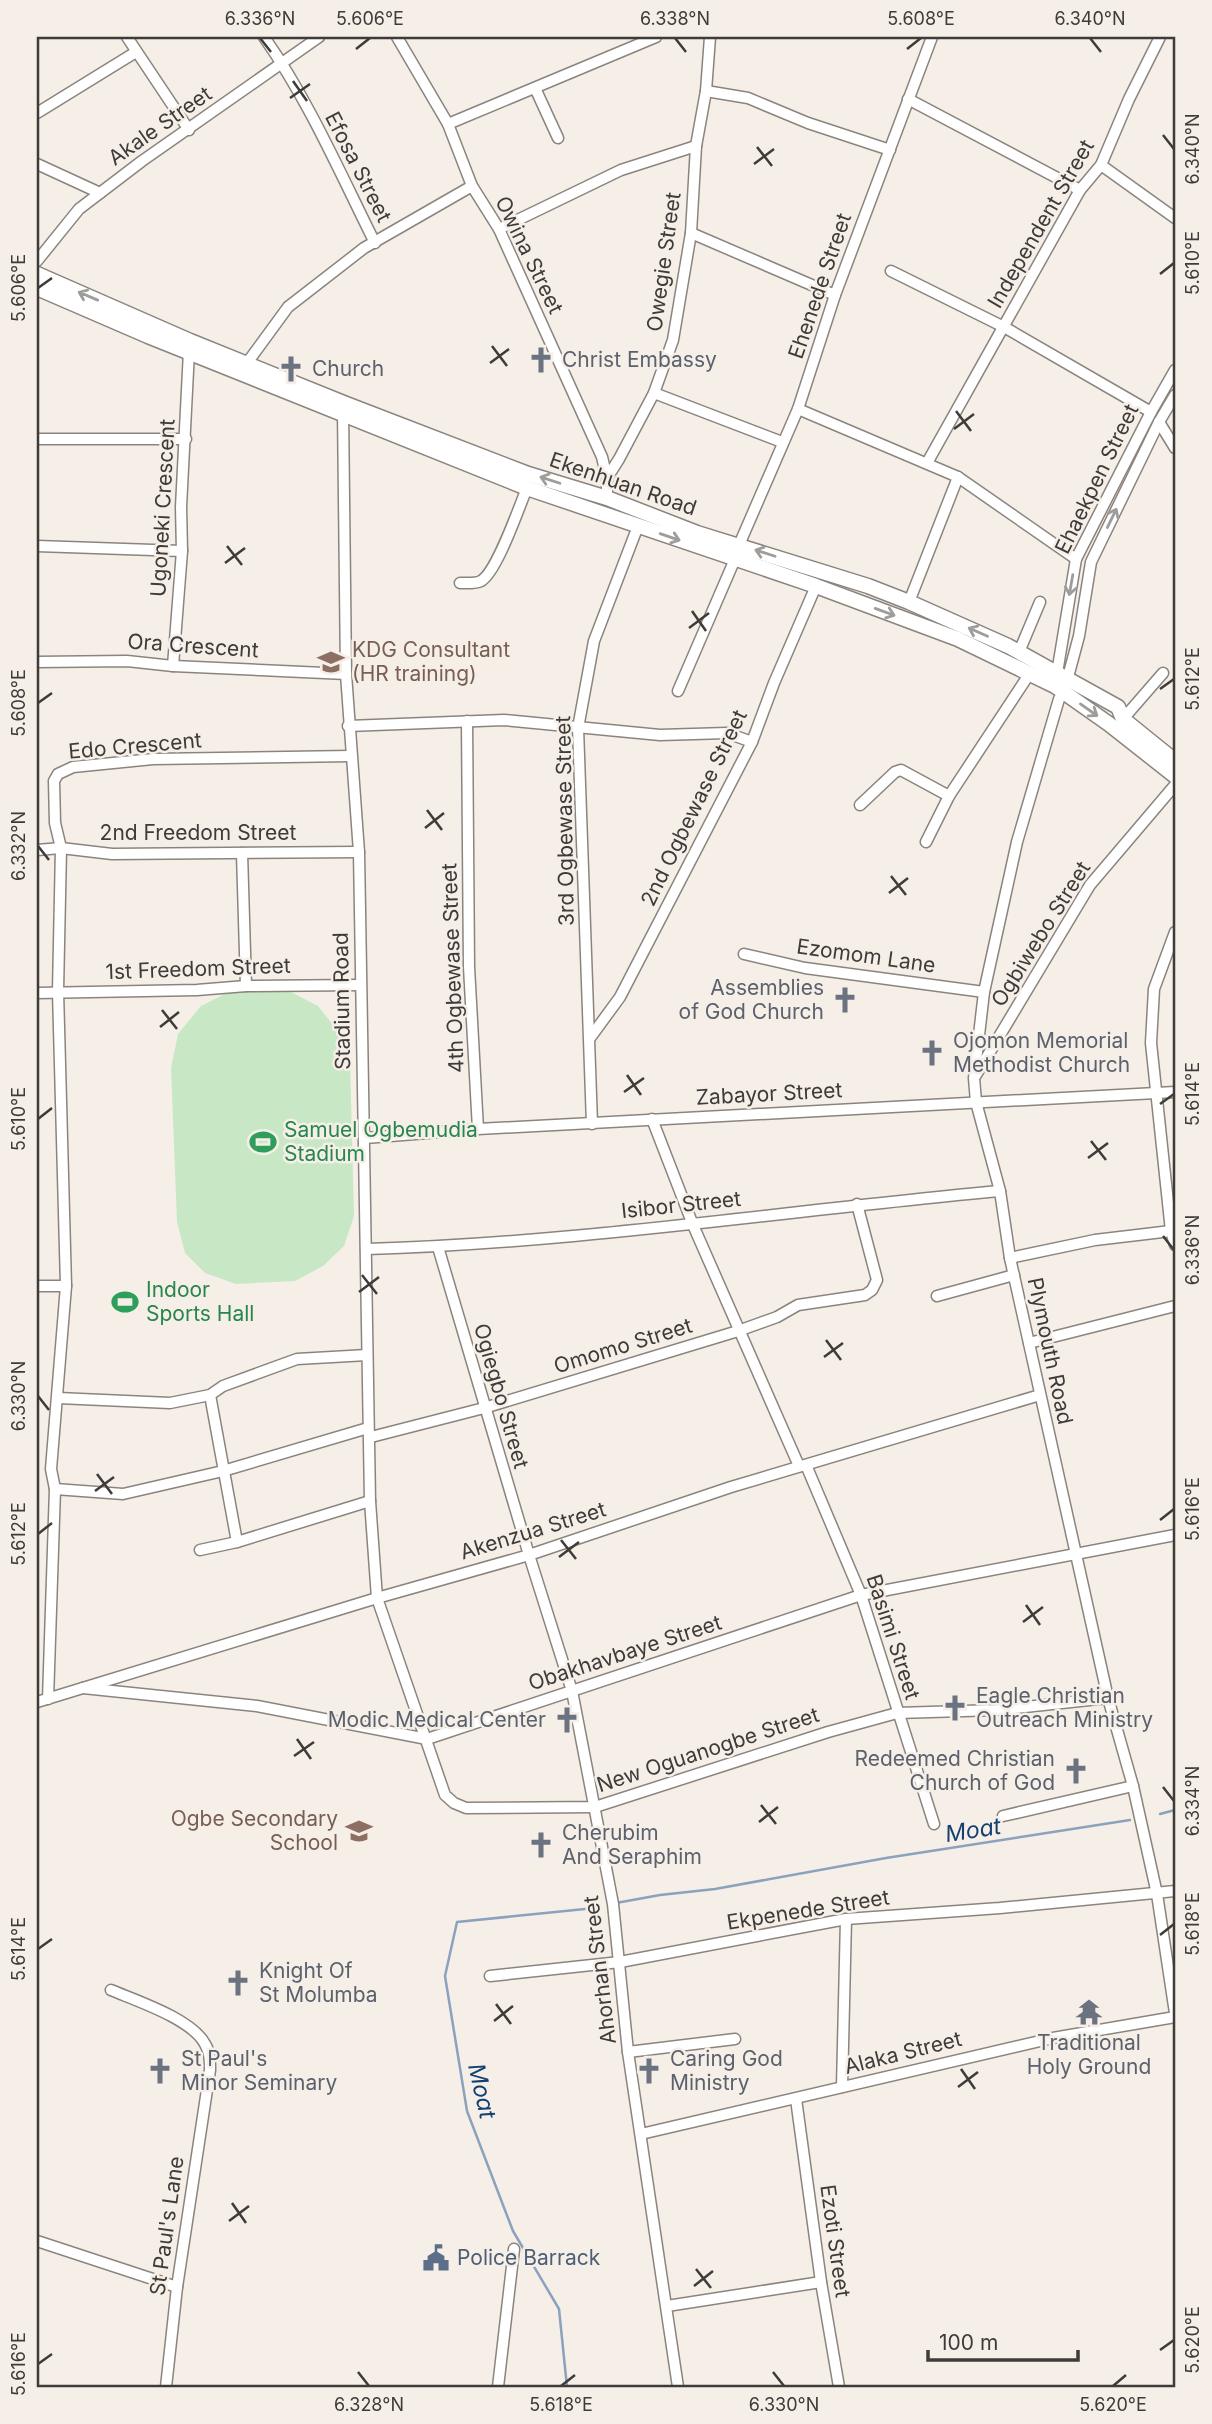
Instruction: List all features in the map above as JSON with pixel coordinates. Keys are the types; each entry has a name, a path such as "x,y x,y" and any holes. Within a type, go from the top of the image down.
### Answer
{"main road":[{"name":"Ekenhuan Road","path":"37,274 247,363 527,488 638,526 868,586 909,602 1019,652 1175,776"},
{"name":"Ekenhuan Road","path":"37,288 148,336 343,408 528,474 607,498 697,533 816,586 957,639 1060,686 1118,707 1123,719 1175,761"}],"street":[{"path":"127,37 189,130"},
{"name":"Efosa Street","path":"264,37 283,63 375,243"},
{"name":"Akale Street","path":"37,261 79,209 319,37"},
{"name":"Owina Street","path":"397,37 447,124 472,186 499,229 602,457 607,478 607,498"},
{"path":"447,124 656,37"},
{"name":"Owegie Street","path":"607,478 654,393 673,340 691,233 696,146 706,91 710,37"},
{"name":"Independent Street","path":"928,463 1080,190 1101,165 1129,99 1160,37"},
{"name":"Ehenede Street","path":"678,691 798,409 835,295 890,150 927,39"},
{"path":"37,113 136,52"},
{"path":"534,88 558,138"},
{"path":"706,91 748,99 808,123 890,150"},
{"path":"908,99 1080,190"},
{"path":"499,229 621,170 696,146"},
{"path":"37,164 100,193"},
{"path":"1101,165 1175,218"},
{"name":"Efosa Street","path":"247,363 288,307 364,248 472,186"},
{"path":"691,233 835,295"},
{"path":"891,271 1004,327 1150,412"},
{"name":"Ugoneki Crescent","path":"173,666 182,551 181,507 189,351"},
{"name":"Ehaekpen Street","path":"1060,686 1076,559 1150,412 1175,370"},
{"path":"654,393 782,442"},
{"name":"Ehaekpen Street","path":"1060,686 1079,636 1091,562 1159,422 1175,395"},
{"name":"Stadium Road","path":"343,408 346,674 359,852 370,1501 377,1598"},
{"path":"798,409 958,477 1076,559"},
{"path":"1159,422 1175,448"},
{"path":"37,439 186,439"},
{"path":"909,602 958,477"},
{"path":"460,583 478,583 488,575 527,488"},
{"name":"3rd Ogbewase Street","path":"592,1124 579,728 594,641 638,526"},
{"path":"37,546 182,551"},
{"name":"2nd Ogbewase Street","path":"590,1038 620,997 752,742 816,586"},
{"path":"1019,652 1040,602"},
{"name":"Ora Crescent","path":"37,662 127,661 173,666 346,674"},
{"path":"926,842 949,796 1030,673"},
{"path":"1123,719 1163,673"},
{"name":"Plymouth Road","path":"1060,686 1017,842 984,992 975,1078 976,1101 1000,1191 1010,1258 1108,1698 1133,1786 1157,1895 1175,2015"},
{"path":"348,726 504,720 660,735 727,733 752,742"},
{"name":"4th Ogbewase Street","path":"467,721 469,967 478,1129"},
{"name":"Edo Crescent","path":"48,1699 55,1489 51,1469 66,1286 58,991 61,848 55,823 54,781 64,770 153,759 351,755"},
{"path":"860,805 895,772 901,770 949,796"},
{"name":"Ogbiwebo Street","path":"975,1078 1090,885 1175,785"},
{"name":"2nd Freedom Street","path":"37,850 61,848 112,854 359,852"},
{"path":"242,853 246,986"},
{"path":"1175,932 1154,989 1151,1042 1171,1231 1175,1245"},
{"name":"Ezomom Lane","path":"744,954 805,968 984,992"},
{"name":"1st Freedom Street","path":"37,993 360,985"},
{"name":"Zabayor Street","path":"365,1138 652,1119 1175,1092"},
{"name":"Basimi Street","path":"652,1119 738,1331 860,1595 934,1824"},
{"name":"Isibor Street","path":"367,1249 438,1247 693,1225 857,1204 1000,1191"},
{"name":"Omomo Street","path":"55,1489 123,1494 223,1471 369,1432 485,1408 738,1331 777,1317 798,1305 864,1295 873,1290 877,1280 857,1204"},
{"path":"1010,1258 1095,1240 1171,1231"},
{"name":"Ogiegbo Street","path":"438,1247 528,1555"},
{"path":"937,1296 1014,1275"},
{"path":"37,1286 66,1286"},
{"path":"1029,1343 1175,1306"},
{"path":"58,1398 170,1403 210,1395 223,1386 297,1359 367,1355"},
{"path":"210,1395 237,1542"},
{"name":"Akenzua Street","path":"37,1702 377,1598 528,1555 802,1466 1040,1395"},
{"path":"37,1467 51,1469"},
{"path":"200,1550 237,1542 370,1501"},
{"name":"Obakhavbaye Street","path":"83,1688 257,1706 427,1739 860,1595 1175,1535"},
{"name":"Ahorhan Street","path":"528,1555 572,1691 596,1807 613,1903 628,2052 678,2387"},
{"name":"New Oguanogbe Street","path":"377,1598 446,1795 454,1803 466,1808 596,1807 828,1732 897,1713 997,1710 1108,1698"},
{"path":"1003,1816 1133,1786"},
{"name":"Ekpenede Street","path":"491,1976 620,1962 846,1919 1157,1895 1175,1891"},
{"path":"842,2087 846,1919"},
{"name":"St Paul's Lane","path":"111,1990 187,2025 205,2043 210,2057 177,2287 166,2387"},
{"name":"Alaka Street","path":"640,2134 1053,2038 1175,2015"},
{"path":"628,2052 735,2039"},
{"name":"Ezoti Street","path":"796,2099 821,2282 839,2387"},
{"path":"37,2241 177,2287"},
{"path":"498,2387 514,2249"},
{"path":"667,2306 821,2282"}],"green space":[{"name":"Samuel Ogbemudia Stadium","path":"287,990 318,1006 337,1030 350,1060 354,1216 344,1246 323,1266 295,1281 236,1284 205,1273 185,1253 177,1222 171,1068 178,1034 201,1006 229,992"}],"waterway":[{"name":"Moat","path":"1160,1814 1175,1810"},
{"name":"Moat","path":"616,1903 1130,1820"},
{"name":"Moat","path":"567,2387 559,2309 513,2231 467,2111 445,1976 457,1922 595,1908"}],"place":[{"name":"Christ Embassy","path":"541,360"},
{"name":"Church","path":"291,369"},
{"name":"KDG Consultant (HR training)","path":"331,662"},
{"name":"Assemblies of God Church","path":"845,1000"},
{"name":"Ojomon Memorial Methodist Church","path":"932,1053"},
{"name":"Samuel Ogbemudia Stadium","path":"263,1142"},
{"name":"Indoor Sports Hall","path":"125,1302"},
{"name":"Eagle Christian Outreach Ministry","path":"955,1708"},
{"name":"Modic Medical Center","path":"567,1720"},
{"name":"Redeemed Christian Church of God","path":"1076,1771"},
{"name":"Ogbe Secondary School","path":"359,1831"},
{"name":"Cherubim And Seraphim","path":"541,1845"},
{"name":"Knight Of St Molumba","path":"238,1983"},
{"name":"Traditional Holy Ground","path":"1089,2012"},
{"name":"St Paul's Minor Seminary","path":"160,2071"},
{"name":"Caring God Ministry","path":"649,2071"},
{"name":"Police Barrack","path":"436,2258"}]}
